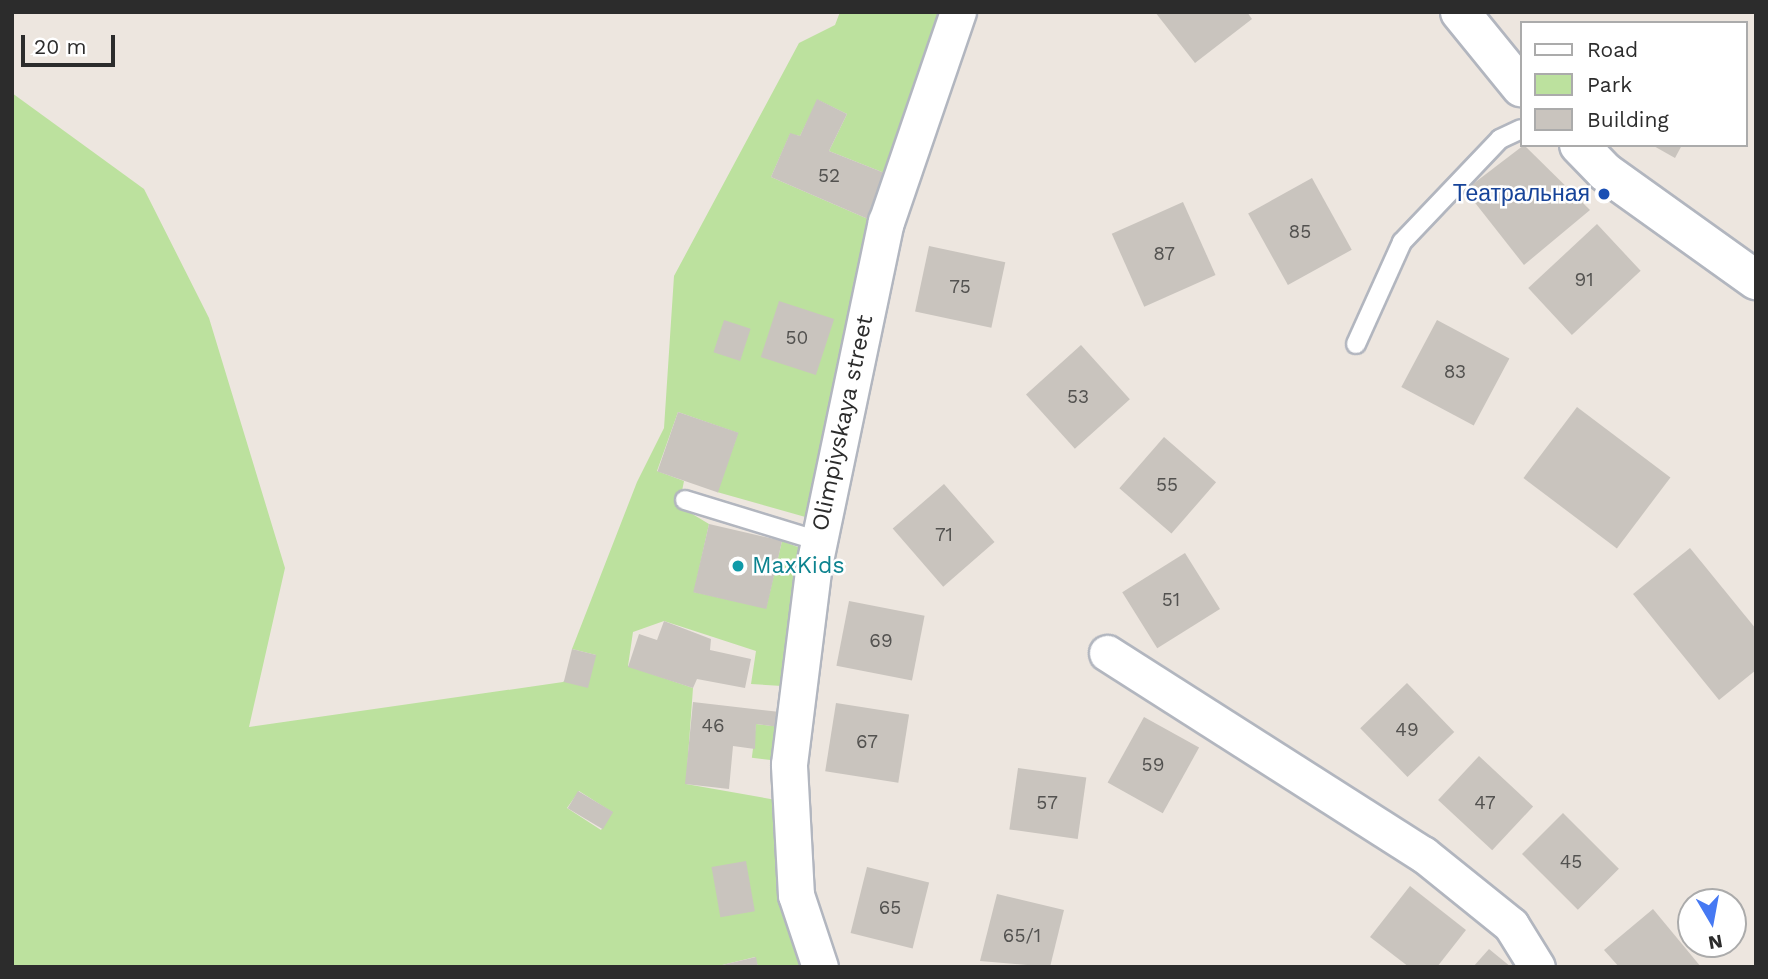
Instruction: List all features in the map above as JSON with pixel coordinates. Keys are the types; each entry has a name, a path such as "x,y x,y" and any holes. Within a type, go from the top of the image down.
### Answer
{"street":[{"name":"Olimpiyskaya street","path":"820,967 796,895 789,764 819,541 886,222 958,12"},
{"path":"1460,12 1520,86"},
{"path":"1581,147 1605,172 1756,280"},
{"path":"1107,653 1423,854 1511,925 1537,967"}],"lane":[{"path":"1356,344 1402,242 1500,139 1520,129"},
{"path":"685,500 819,541"}],"green space":[{"path":"840,12 947,12 887,174 829,151 847,114 818,100 800,136 790,134 771,177 868,219 816,520 717,492 738,433 678,412 657,471 684,481 679,506 709,524 694,592 766,608 782,541 803,549 782,686 751,684 756,651 664,621 633,632 628,666 693,688 686,784 776,800 800,967 758,967 755,957 714,967 12,967 12,93 144,189 209,318 285,568 249,727 563,682 596,655 572,649 637,482 664,428 674,276 799,43 835,25","holes":["579,791 612,812 601,830 567,808"]},
{"path":"756,724 779,727 775,761 752,758"}],"building":[{"path":"1155,12 1247,12 1252,19 1195,63"},
{"path":"817,99 847,114 829,151 887,174 868,219 771,177 790,133 800,136"},
{"path":"1521,147 1526,147 1590,210 1524,265 1465,190"},
{"path":"1656,147 1681,147 1675,158"},
{"path":"1312,178 1352,250 1288,285 1248,213"},
{"path":"1183,202 1216,275 1144,307 1112,234"},
{"path":"1597,224 1641,271 1572,335 1528,288"},
{"path":"929,246 1005,262 991,328 915,312"},
{"path":"779,301 834,319 816,375 761,357"},
{"path":"724,320 751,329 740,361 713,352"},
{"path":"1437,320 1509,358 1474,426 1401,387"},
{"path":"1081,345 1130,399 1075,449 1026,395"},
{"path":"1577,407 1670,477 1617,548 1523,478"},
{"path":"678,412 739,433 718,492 657,472"},
{"path":"1164,437 1216,482 1171,534 1119,488"},
{"path":"944,484 995,542 943,587 893,529"},
{"name":"MaxKids","path":"709,524 782,541 766,609 693,592"},
{"path":"1690,548 1756,629 1756,670 1719,700 1633,594"},
{"path":"1185,553 1220,609 1157,648 1122,592"},
{"path":"849,601 925,616 912,680 836,666"},
{"path":"664,621 711,639 710,650 751,659 745,688 697,679 693,688 628,667 639,634 657,640"},
{"path":"572,649 596,655 588,688 564,682"},
{"path":"1407,683 1454,732 1407,777 1360,728"},
{"path":"693,702 780,712 779,727 756,724 755,749 733,746 729,789 685,784"},
{"path":"836,703 909,715 898,783 825,771"},
{"path":"1144,717 1199,748 1163,813 1108,783"},
{"path":"1479,756 1533,806 1492,850 1438,800"},
{"path":"1018,768 1086,778 1078,839 1009,829"},
{"path":"578,791 613,812 603,829 568,808"},
{"path":"1563,813 1619,869 1578,910 1522,854"},
{"path":"746,861 755,911 720,917 712,867"},
{"path":"867,867 929,882 913,948 851,933"},
{"path":"1410,886 1466,930 1437,967 1409,967 1370,937"},
{"path":"997,894 1064,910 1050,967 980,961"},
{"path":"1653,909 1677,938 1677,958 1694,958 1701,967 1619,967 1604,950"},
{"path":"1489,949 1511,967 1473,967"},
{"path":"756,957 758,967 718,967 718,966"}],"place":[{"name":"Театральная","path":"1604,194"},
{"name":"MaxKids","path":"738,566"}]}
